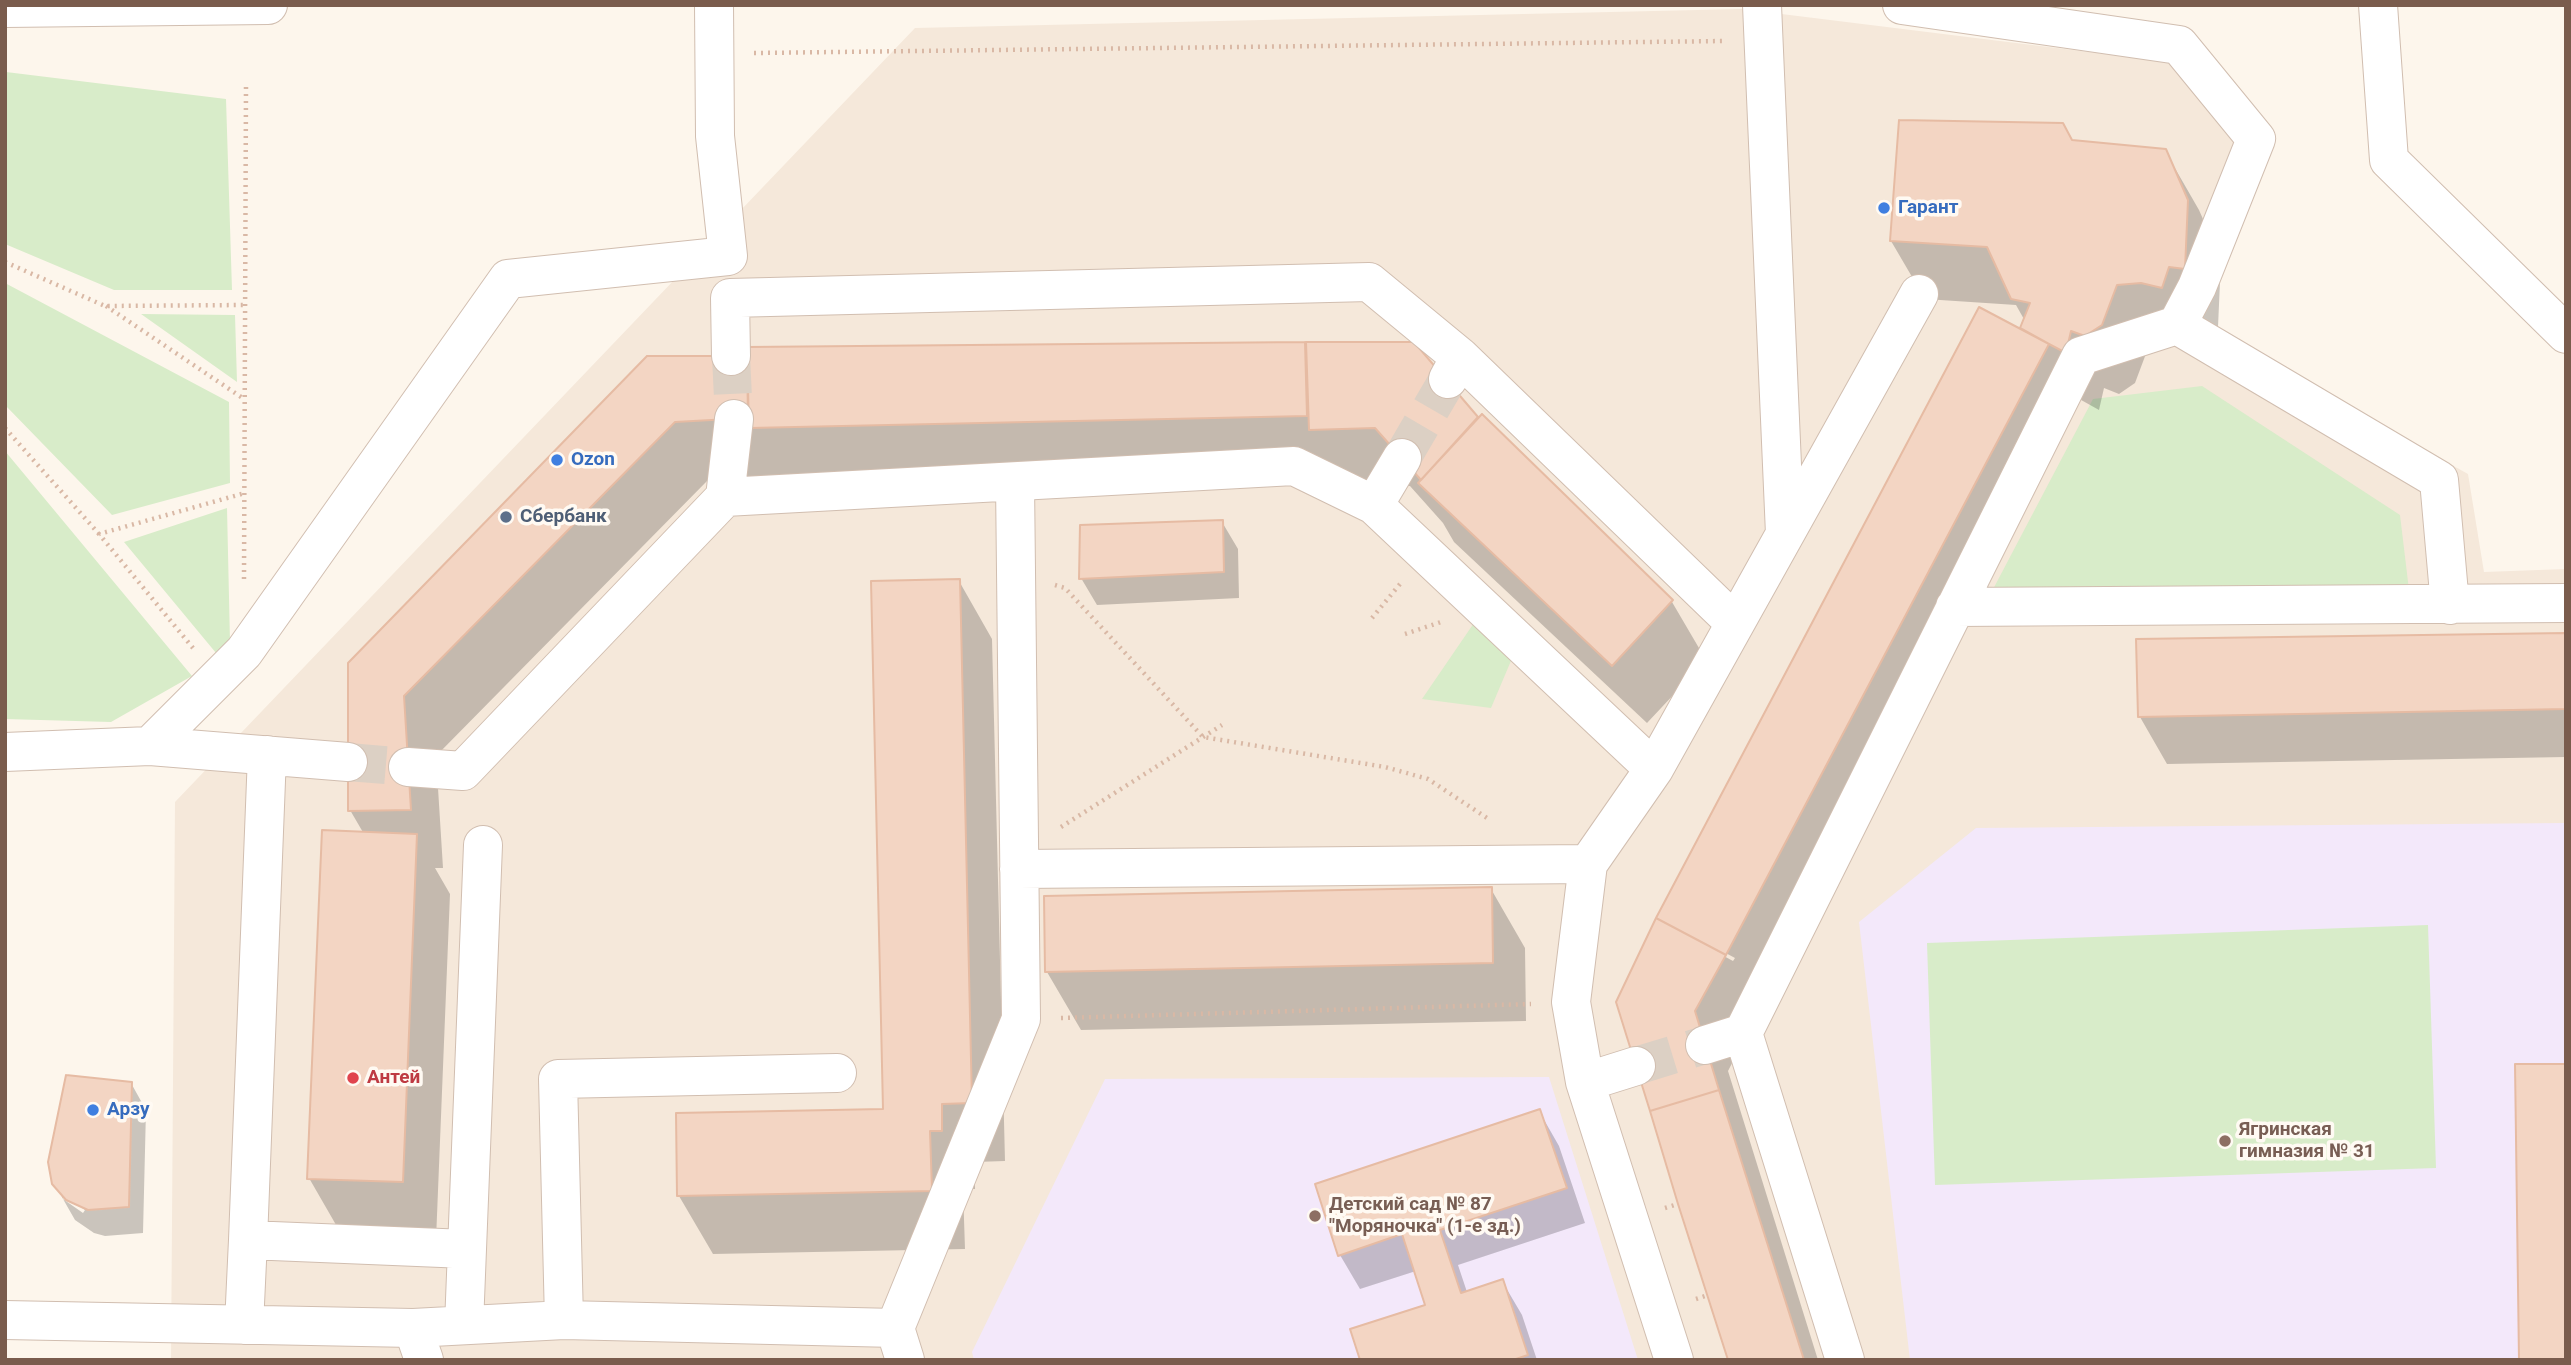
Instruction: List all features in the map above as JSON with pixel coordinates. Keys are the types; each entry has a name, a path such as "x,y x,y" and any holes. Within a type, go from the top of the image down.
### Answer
{"street":[{"path":"5,8 268,5"},
{"path":"714,5 715,136 728,256 731,356"},
{"path":"1844,1360 1743,1033 2081,356 2177,325 2197,287 2256,139 2179,45 1902,5"},
{"path":"2378,5 2389,160 2566,334"},
{"path":"1763,23 1785,534"},
{"path":"150,746 244,652 508,279 728,256"},
{"path":"730,298 1369,282 1454,369 1735,623"},
{"path":"1674,1360 1585,1082 1571,1002 1588,864 1654,769 1919,294"},
{"path":"2177,325 2439,480 2450,606"},
{"path":"408,767 463,771 725,498 734,419"},
{"path":"1374,505 1402,458"},
{"path":"725,498 1294,466 1374,505 1654,769"},
{"path":"5,1320 244,1325 419,1344 464,1325 564,1320 900,1344 1021,1019 1014,482"},
{"path":"1955,607 2450,606 2566,603"},
{"path":"5,752 150,746 348,762"},
{"path":"244,1325 267,755"},
{"path":"464,1325 483,845"},
{"path":"1019,869 1588,864"},
{"path":"1705,1045 1743,1033"},
{"path":"1585,1082 1636,1066"},
{"path":"564,1320 558,1079 837,1073"},
{"path":"248,1240 466,1250"}],"path":[{"path":"750,53 1763,23"},
{"path":"244,586 246,86"},
{"path":"5,262 105,306 245,400"},
{"path":"105,306 245,305"},
{"path":"5,428 99,534 218,679"},
{"path":"99,534 245,493"},
{"path":"1015,573 1065,588 1203,737 1385,767 1428,779 1487,818"},
{"path":"1058,830 1222,725"},
{"path":"1021,1019 1571,1002"}],"shaded area":[{"path":"1741,9 2170,62 2263,163 2195,322 2468,474 2484,572 2566,569 2566,1360 171,1360 175,802 915,28"},
{"name":"Ягринская гимназия № 31","path":"2566,823 2566,1360 1910,1360 1859,922 1976,828"},
{"name":"Детский сад № 87 \"Моряночка\" (1-е зд.)","path":"1549,1077 1638,1360 974,1360 972,1352 1105,1079"}],"green space":[{"path":"6,72 226,99 232,290 114,290 5,244"},
{"path":"5,283 229,402 230,483 112,515 5,405"},
{"path":"141,314 235,315 237,382"},
{"path":"2202,386 2400,515 2409,590 1990,595 2093,399"},
{"path":"5,451 192,676 111,722 5,719"},
{"path":"227,508 230,642 221,659 124,542"},
{"path":"1476,620 1516,649 1491,708 1422,699"},
{"path":"2428,925 2436,1168 1935,1185 1927,943"}],"building":[{"path":"1899,120 2063,123 2072,140 2166,149 2188,200 2185,269 2169,267 2162,288 2141,283 2117,285 2102,325 2085,336 2071,331 2066,353 2020,328 2030,303 2011,299 1987,247 1890,241"},
{"path":"1979,307 2049,344 1726,955 1656,918"},
{"path":"1305,342 1307,416 749,428 747,347"},
{"path":"1306,342 1414,342 1478,417 1421,480 1375,428 1309,430"},
{"path":"647,356 747,356 748,418 675,422 404,696 411,810 348,811 348,663"},
{"path":"1482,414 1673,600 1612,666 1418,483"},
{"path":"1223,520 1224,572 1079,579 1080,525"},
{"path":"960,579 972,1103 942,1104 942,1131 930,1131 932,1191 677,1196 676,1113 883,1109 871,581"},
{"path":"2566,633 2566,709 2138,717 2136,639"},
{"path":"322,830 417,834 403,1182 307,1179"},
{"path":"1492,887 1493,963 1045,972 1044,896"},
{"path":"1656,918 1726,955 1695,1011 1719,1090 1650,1111 1616,1002"},
{"path":"2515,1064 2566,1064 2566,1360 2519,1360"},
{"path":"66,1075 132,1082 129,1207 88,1210 66,1200 52,1184 48,1162"},
{"path":"1719,1090 1804,1360 1728,1360 1678,1204 1650,1111"},
{"path":"1540,1109 1567,1188 1440,1230 1461,1293 1503,1279 1528,1355 1513,1360 1360,1360 1350,1329 1425,1305 1402,1234 1338,1256 1315,1184"}],"tunnel":[{"path":"731,356 734,419"},
{"path":"1402,458 1447,381"},
{"path":"348,762 408,767"},
{"path":"1636,1066 1705,1045"}],"place":[{"name":"Гарант","path":"1884,208"},
{"name":"Ozon","path":"557,460"},
{"name":"Сбербанк","path":"506,517"},
{"name":"Антей","path":"353,1078"},
{"name":"Арзу","path":"93,1110"},
{"name":"Ягринская гимназия № 31","path":"2225,1141"},
{"name":"Детский сад № 87 \"Моряночка\" (1-е зд.)","path":"1315,1216"}]}
